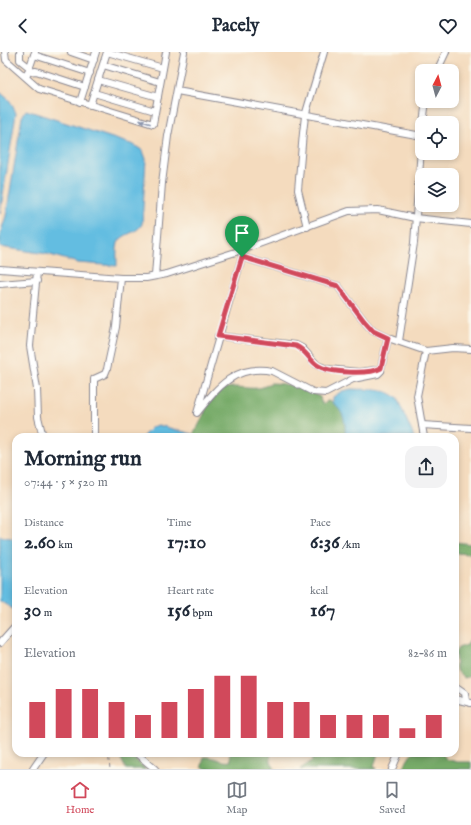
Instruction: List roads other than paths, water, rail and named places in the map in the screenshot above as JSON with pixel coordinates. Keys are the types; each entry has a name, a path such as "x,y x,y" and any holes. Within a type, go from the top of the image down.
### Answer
{"street":[{"path":"4,52 6,60 39,90 153,124 166,53 159,52"},
{"path":"20,52 20,60 29,70 85,87"},
{"path":"71,52 94,60"},
{"path":"80,102 96,52"},
{"path":"90,105 107,52 163,68"},
{"path":"155,276 162,183 184,52"},
{"path":"307,227 298,190 305,116 324,52"},
{"path":"440,64 446,52"},
{"path":"26,79 34,53 90,73"},
{"path":"103,65 160,82"},
{"path":"98,80 158,97"},
{"path":"177,91 305,116 415,134"},
{"path":"94,92 155,111"},
{"path":"399,341 414,243 420,160"},
{"path":"0,269 121,278 155,276 181,270 242,250 349,211 378,210 415,218 471,224"},
{"path":"242,250 242,257 218,336 197,414 219,386 236,376 247,372 265,370 272,371 313,392 326,393 353,379 378,374 381,371 379,368 388,338"},
{"path":"242,257 338,286 373,331 410,347 426,351 452,348 471,349"},
{"path":"38,272 30,346 37,389 38,417 42,433"},
{"path":"94,433 94,379 105,374 107,369 116,327 121,278"},
{"path":"0,284 37,281"},
{"path":"218,336 296,346 302,348 317,365 327,369 359,372 376,370 379,368"},
{"path":"423,433 417,396 426,351"},
{"path":"422,425 471,428"},
{"path":"0,643 12,630"},
{"path":"459,689 465,693 468,702"},
{"path":"34,769 42,757"},
{"path":"141,757 155,769"},
{"path":"392,769 397,757"}],"water":[{"path":"0,92 10,101 16,113 0,214"},
{"path":"26,110 134,145 143,151 146,159 142,224 137,230 123,237 118,243 117,266 78,263 47,254 0,247 0,234 6,216 22,117"},
{"path":"351,389 369,389 392,394 397,398 412,433 345,433 344,418 333,403 333,397 342,391"},
{"path":"158,425 188,433 146,433 152,427"},
{"path":"0,536 12,538 12,608 0,601"}]}
